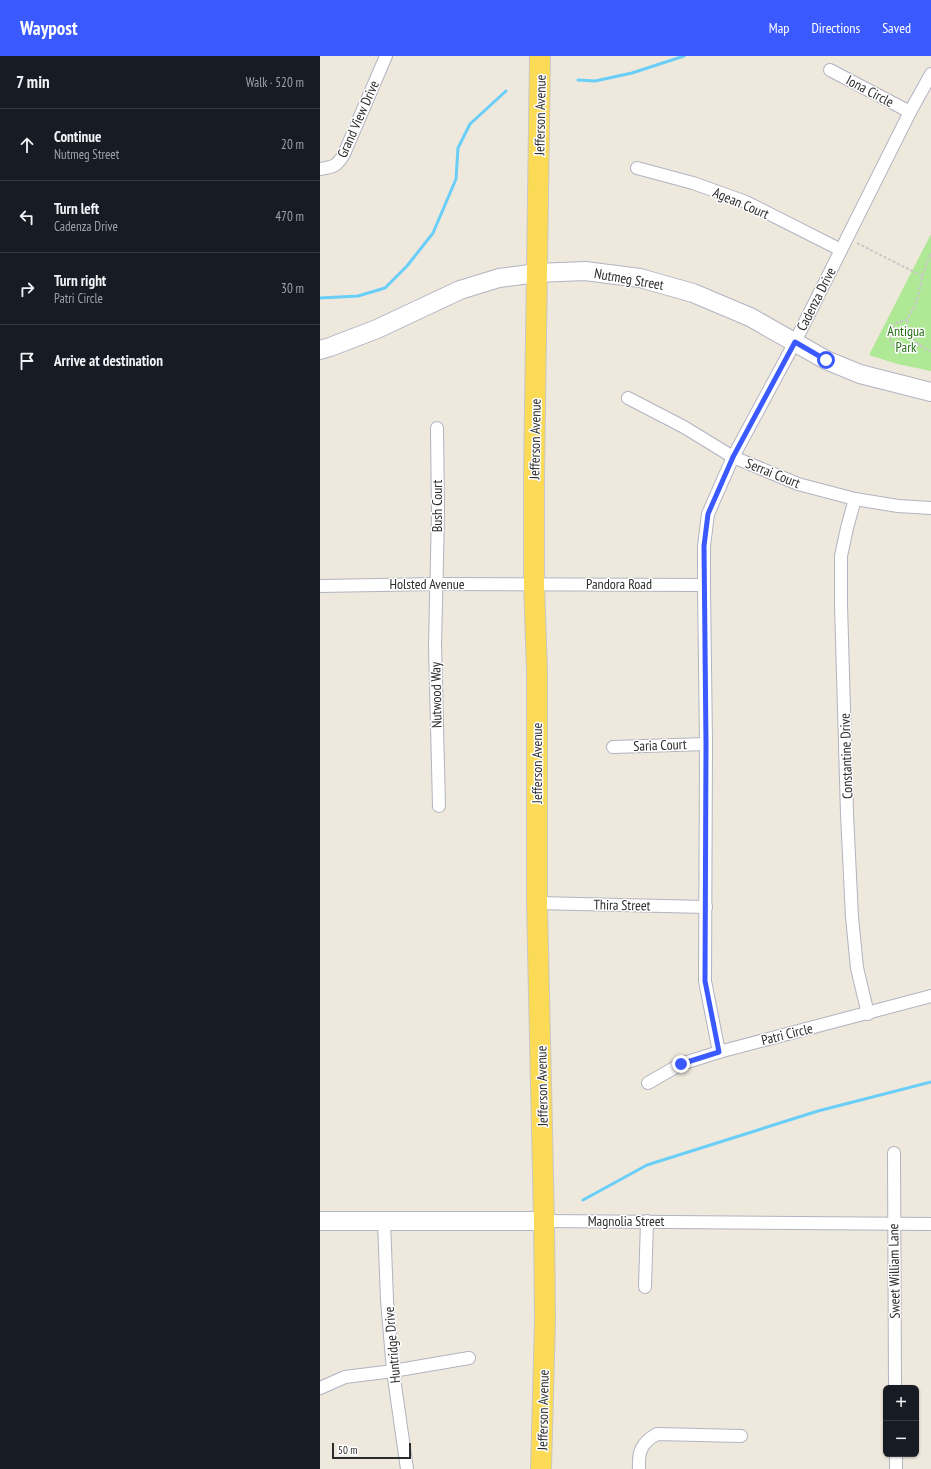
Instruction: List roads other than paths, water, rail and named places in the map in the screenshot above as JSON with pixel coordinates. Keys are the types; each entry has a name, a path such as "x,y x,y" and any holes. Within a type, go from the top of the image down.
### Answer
{"main road":[{"name":"Jefferson Avenue","path":"540,56 534,471 534,584 537,671 537,902 545,1320 542,1469"},
{"name":"Nutmeg Street","path":"320,350 377,329 460,290 499,278 537,273 584,271 640,278 693,293 750,317 826,360 860,374 931,392"},
{"name":"Magnolia Street","path":"320,1221 544,1221"}],"street":[{"name":"Grand View Drive","path":"320,169 332,167 339,163 386,56"},
{"name":"Iona Circle","path":"830,70 910,112"},
{"name":"Cadenza Drive","path":"719,1052 705,981 706,744 704,546 708,514 733,457 795,342 910,112 931,74"},
{"name":"Agean Court","path":"637,168 693,183 746,202 841,250"},
{"name":"Serrai Court","path":"628,398 684,427 733,457 798,484 856,499 898,506 931,508"},
{"name":"Bush Court","path":"436,584 438,513 437,428"},
{"name":"Constantine Drive","path":"856,499 847,528 841,556 841,604 852,918 857,968 868,1014"},
{"name":"Nutwood Way","path":"436,584 439,806"},
{"name":"Holsted Avenue","path":"320,586 534,584"},
{"name":"Pandora Road","path":"534,584 704,585"},
{"name":"Saria Court","path":"614,747 706,744"},
{"name":"Thira Street","path":"537,902 706,907"},
{"name":"Patri Circle","path":"648,1083 681,1064 719,1052 868,1014 931,996"},
{"name":"Sweet William Lane","path":"894,1153 893,1224 896,1385"},
{"name":"Huntridge Drive","path":"384,1221 393,1371 407,1469"},
{"name":"Magnolia Street","path":"544,1221 931,1224"},
{"path":"645,1287 647,1221"},
{"path":"320,1388 345,1377 393,1371 469,1358"},
{"path":"638,1469 640,1450 650,1438 657,1434 741,1436"},
{"path":"896,1457 896,1469"}],"waterway":[{"path":"578,80 595,81 632,73 684,56"},
{"path":"320,298 358,296 385,288 407,266 433,233 456,179 458,148 470,124 506,91"},
{"path":"583,1200 647,1165 818,1111 931,1082"}],"park label":[{"name":"Antigua Park","path":"906,340"}]}
